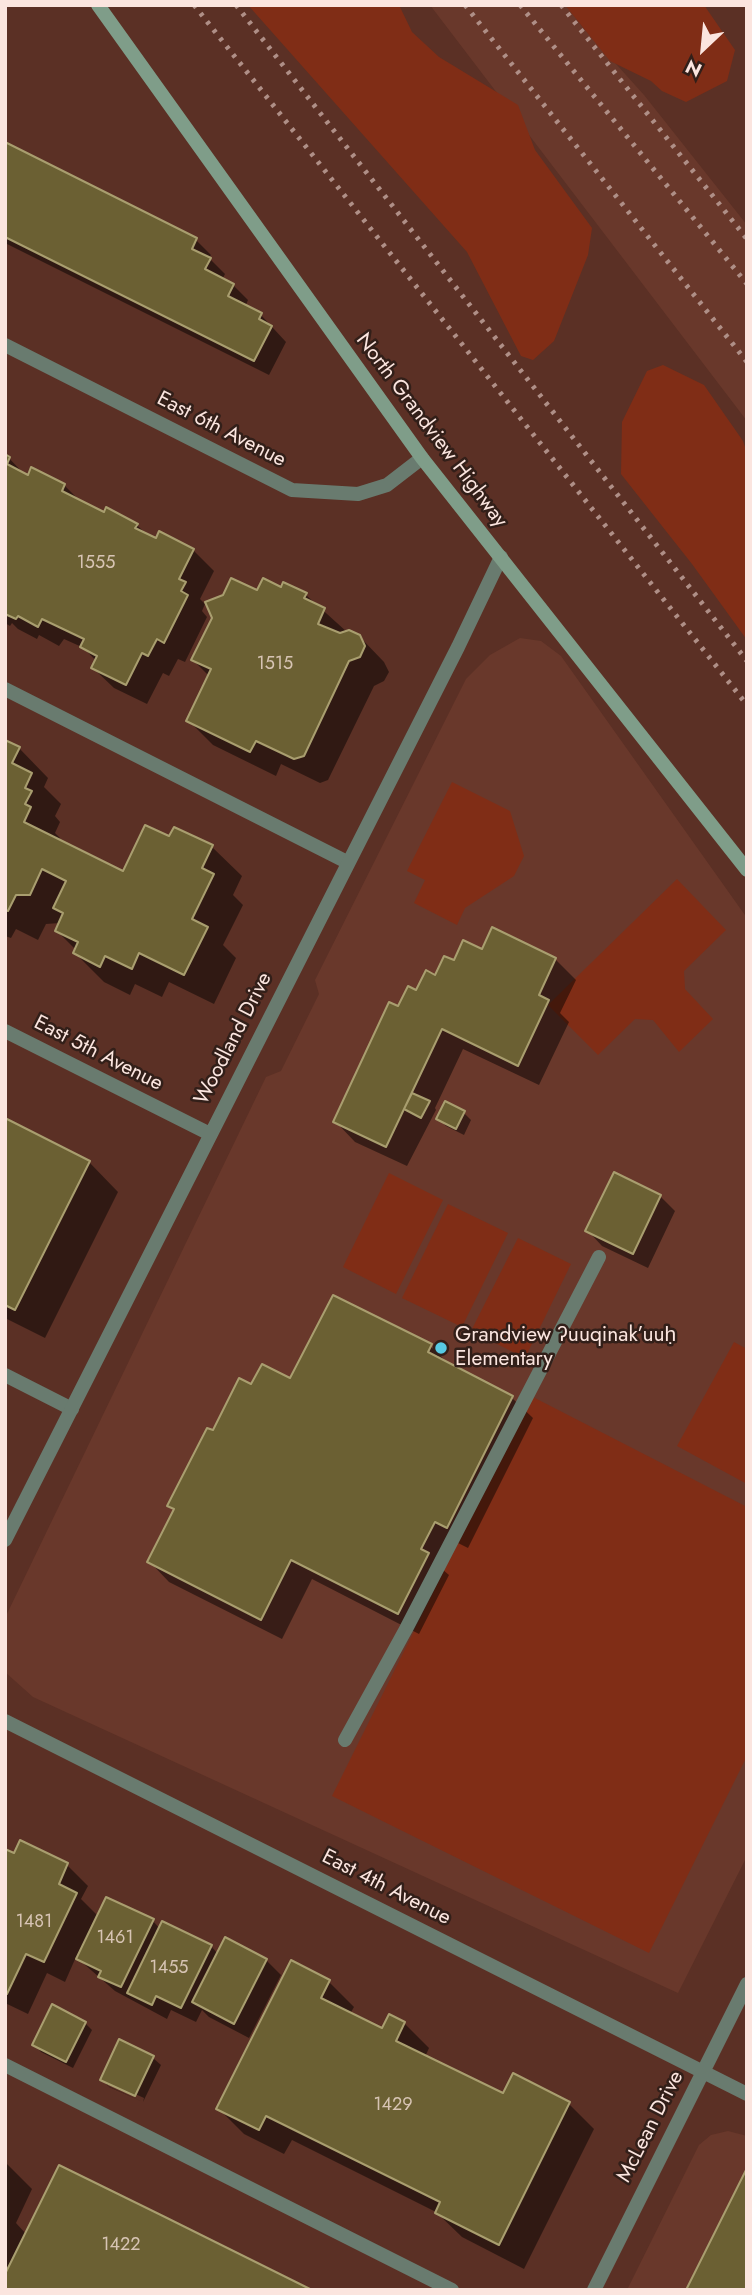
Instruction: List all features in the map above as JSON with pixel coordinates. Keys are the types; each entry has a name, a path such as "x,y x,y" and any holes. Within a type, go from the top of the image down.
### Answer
{"street":[{"name":"North Grandview Highway","path":"98,5 422,458 747,870"},
{"name":"East 6th Avenue","path":"5,345 292,489 358,494 387,485 422,458"},
{"name":"Woodland Drive","path":"5,1540 458,647 501,557"},
{"path":"5,689 347,862"},
{"name":"East 5th Avenue","path":"5,1031 210,1134"},
{"path":"345,1740 406,1629 599,1257"},
{"path":"5,1375 72,1409"},
{"name":"East 4th Avenue","path":"5,1721 747,2094"},
{"name":"McLean Drive","path":"594,2290 747,1984"},
{"path":"5,2065 452,2290"}],"shaded area":[{"path":"248,5 399,5 412,32 439,57 518,105 535,150 592,228 588,255 554,341 533,360 521,356 467,252"},
{"path":"430,5 566,5 644,95 747,225 747,421"},
{"path":"565,5 704,5 735,50 727,81 686,102 662,91 651,81 610,61"},
{"path":"663,365 704,385 743,441 747,453 747,640 692,564 621,474 622,422 647,371"},
{"name":"Grandview ʔuuqinak’uuḥ Elementary","path":"520,638 541,641 561,656 747,918 747,1856 678,1993 33,1697 5,1672 5,1618 266,1077 281,1071 319,994 315,980 466,679 490,655"},
{"path":"452,782 510,811 524,856 514,876 465,908 457,925 414,903 425,880 407,871"},
{"path":"677,879 726,930 684,971 685,989 713,1019 679,1052 653,1020 635,1019 598,1055 548,1005"},
{"path":"389,1173 443,1200 396,1294 343,1267"},
{"path":"448,1204 508,1233 462,1327 402,1298"},
{"path":"518,1238 571,1264 525,1358 471,1331"},
{"path":"734,1342 747,1349 747,1484 677,1446"},
{"path":"531,1396 747,1507 747,1756 649,1953 332,1796"},
{"path":"728,2131 747,2136 747,2290 627,2290 699,2145 711,2135"}],"building":[{"path":"5,142 197,238 192,249 211,258 205,269 234,284 228,296 262,313 259,319 272,326 254,361 5,237"},
{"path":"5,454 10,457 7,464 28,475 31,467 65,484 62,491 104,512 106,507 138,524 135,528 156,538 159,531 194,549 179,579 186,582 181,591 188,595 164,643 157,639 148,656 142,653 126,685 91,668 97,656 80,647 84,639 42,619 38,627 18,616 16,619 5,614"},
{"path":"231,578 257,590 263,578 281,587 283,582 307,593 304,598 325,608 318,624 340,633 349,630 360,635 365,646 360,657 349,661 304,756 294,759 256,741 250,752 186,721 211,669 191,660 212,618 205,602 223,595"},
{"path":"5,740 20,747 12,763 32,773 25,788 32,791 25,804 31,807 24,822 123,871 145,825 169,836 174,827 213,845 202,868 214,874 192,919 208,927 184,975 139,953 132,969 105,956 100,967 73,953 78,942 55,931 63,913 53,908 66,881 42,869 30,895 16,895 8,911 5,910"},
{"path":"492,927 556,958 539,995 549,1000 518,1066 442,1029 386,1147 333,1122 389,1002 398,1006 408,986 416,990 426,970 435,975 444,956 454,960 463,940 482,949"},
{"path":"412,1093 430,1101 421,1118 404,1109"},
{"path":"445,1101 465,1111 456,1129 436,1119"},
{"path":"5,1118 90,1161 15,1310 5,1305"},
{"path":"614,1172 661,1195 633,1254 585,1231"},
{"path":"333,1295 432,1344 428,1352 513,1396 447,1528 435,1522 421,1549 429,1553 398,1614 291,1560 261,1620 147,1562 174,1509 167,1506 207,1428 213,1430 239,1378 251,1384 262,1364 290,1378"},
{"path":"20,1840 68,1863 59,1884 77,1893 44,1962 26,1954 5,1994 5,1849 14,1853"},
{"path":"106,1897 154,1919 121,1987 98,1977 101,1971 76,1959"},
{"path":"162,1921 212,1945 181,2008 156,1996 152,2005 127,1993"},
{"path":"225,1937 267,1959 234,2024 192,2002"},
{"path":"291,1960 330,1980 321,1998 382,2028 389,2014 405,2022 396,2041 503,2093 513,2073 570,2102 499,2245 435,2213 440,2202 266,2116 259,2130 216,2109"},
{"path":"52,2004 86,2022 66,2062 32,2045"},
{"path":"119,2039 154,2056 135,2096 100,2080"},
{"path":"59,2165 312,2290 5,2290 5,2274"},
{"path":"747,2168 747,2290 686,2290"}],"railway":[{"path":"194,5 747,705"},
{"path":"236,5 747,661"},
{"path":"465,5 747,362"},
{"path":"520,5 747,284"},
{"path":"561,5 747,239"}],"place":[{"name":"Grandview ʔuuqinak’uuḥ Elementary","path":"441,1348"}]}
